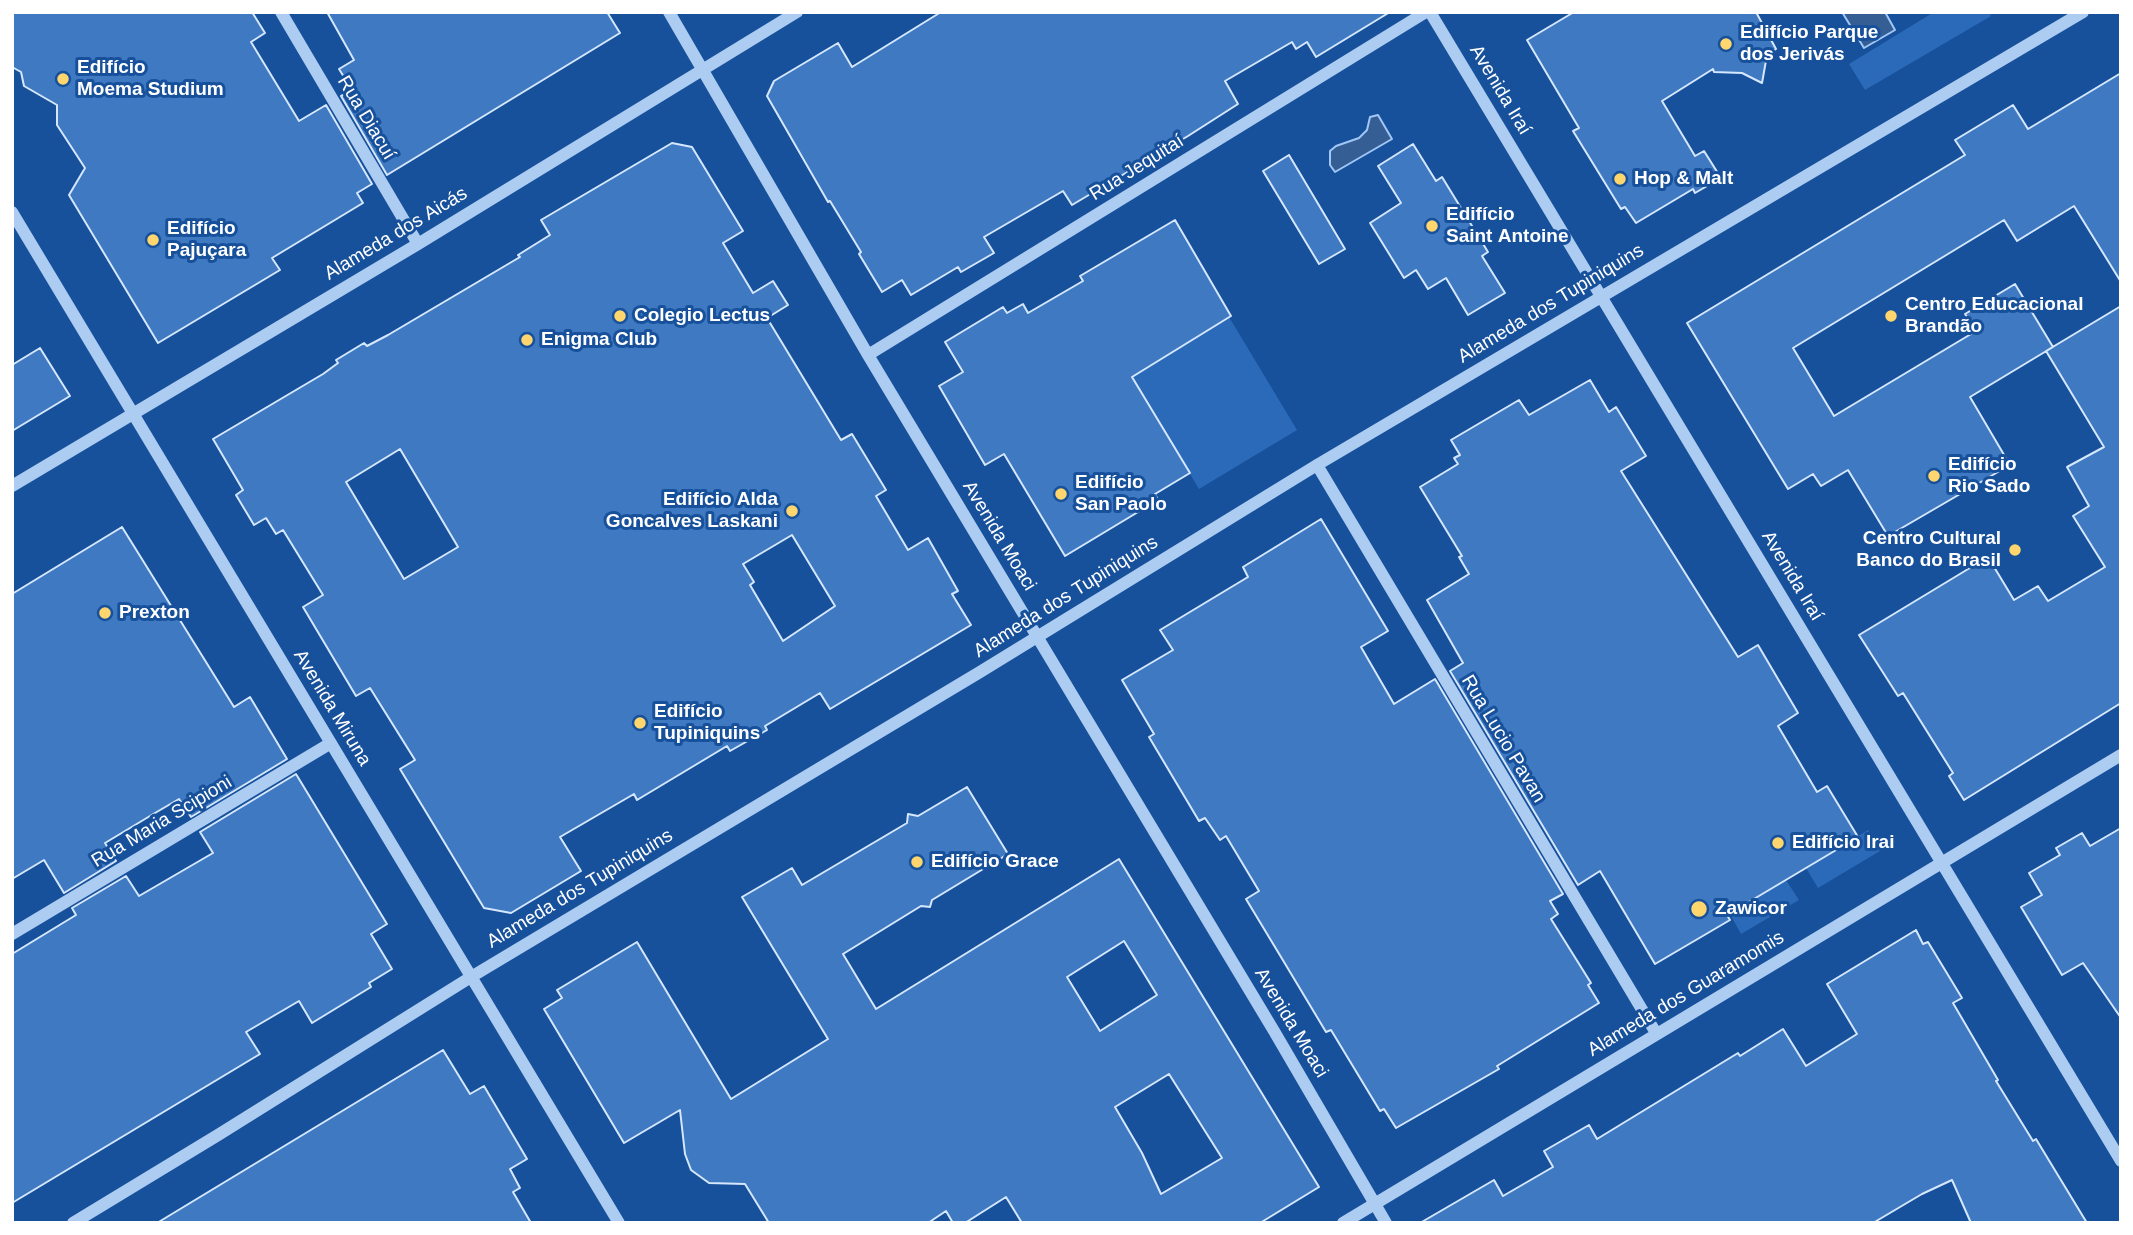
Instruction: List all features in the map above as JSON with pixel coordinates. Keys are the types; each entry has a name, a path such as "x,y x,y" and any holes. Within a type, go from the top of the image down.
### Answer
{"street":[{"name":"Rua Diacuí","path":"281,12 418,244"},
{"name":"Avenida Moaci","path":"668,12 867,355 1274,1031 1386,1223"},
{"name":"Alameda dos Aicás","path":"12,486 418,244 797,12"},
{"name":"Avenida Iraí","path":"1428,12 1602,296 2121,1161"},
{"name":"Rua Jequitaí","path":"867,355 1428,12"},
{"name":"Alameda dos Tupiniquins","path":"73,1223 471,977 1037,638 1317,465 2083,12"},
{"name":"Avenida Miruna","path":"12,212 619,1223"},
{"name":"Rua Lucio Pavan","path":"1317,465 1656,1033"},
{"name":"Rua Maria Scipioni","path":"12,934 331,743"},
{"name":"Alameda dos Guaramomis","path":"1343,1223 2121,755"}],"shaded area":[{"path":"1842,12 1885,12 1895,30 1864,48"},
{"path":"1934,12 1989,12 1991,16 1865,90 1849,64"},
{"path":"1378,115 1392,139 1335,172 1330,165 1330,151 1336,146 1359,138 1367,130 1370,117"},
{"path":"1229,317 1297,430 1199,489 1132,377"},
{"path":"1868,830 1880,851 1818,888 1806,868"},
{"path":"1786,880 1799,900 1741,934 1730,914"}],"building":[{"path":"12,12 252,12 265,33 251,42 299,121 326,105 372,184 357,193 363,203 272,258 280,270 158,343 69,195 85,168 57,125 57,105 24,86 21,72 12,67"},
{"path":"327,12 607,12 620,33 387,175 341,96 352,90 339,69 354,60"},
{"path":"941,12 1390,12 1316,57 1307,42 1296,49 1292,42 1225,81 1238,104 1188,136 1072,205 1063,191 984,237 994,253 961,272 958,267 911,295 902,280 882,292 859,254 861,252 830,201 828,202 767,96 774,81 838,43 852,67"},
{"path":"1574,12 1756,12 1776,49 1767,55 1762,83 1742,73 1714,72 1713,69 1662,101 1695,156 1704,151 1721,178 1695,193 1693,189 1636,223 1625,207 1621,209 1573,131 1579,128 1527,40"},
{"path":"2121,73 2121,282 2074,206 2017,241 2004,220 1793,348 1834,416 1976,331 1965,314 2015,284 2053,347 1970,397 2010,465 1888,536 1848,470 1821,486 1813,474 1788,489 1687,323 1965,155 1955,140 2013,105 2028,129"},
{"path":"672,143 692,147 743,231 723,243 753,293 773,281 788,305 767,318 841,440 852,434 886,490 876,496 908,550 928,538 958,591 952,594 971,625 830,709 820,693 765,726 767,730 730,751 727,746 637,800 634,794 560,837 581,871 511,913 484,908 400,769 415,760 370,688 356,696 303,607 323,595 283,530 276,534 266,518 254,525 236,495 243,490 213,439 323,374 338,363 336,360 364,343 367,346 388,335 520,257 518,255 550,235 541,220","holes":["400,449 458,547 404,579 346,482","792,535 835,606 783,641 750,585 754,582 743,564"]},
{"name":"Edifício Saint Antoine","path":"1413,144 1436,181 1442,177 1488,252 1482,256 1505,293 1468,315 1446,278 1428,289 1416,270 1404,278 1370,223 1401,203 1378,166"},
{"path":"1289,155 1345,249 1319,264 1263,171"},
{"path":"1175,220 1231,316 1132,377 1190,473 1155,494 1158,500 1065,556 1004,454 985,465 939,386 963,372 945,342 1003,307 1007,313 1023,304 1028,313 1083,281 1080,276"},
{"path":"2121,306 2121,703 1964,800 1949,776 1953,773 1903,693 1898,696 1859,635 1988,557 2014,600 2038,586 2048,601 2105,567 2073,516 2089,506 2067,467 2104,447 2046,351"},
{"path":"40,348 70,396 12,431 12,365"},
{"path":"1590,380 1609,412 1616,407 1646,456 1621,471 1738,657 1758,645 1798,713 1778,726 1817,792 1827,786 1858,837 1727,915 1730,920 1655,964 1600,871 1578,885 1450,671 1463,663 1427,600 1469,574 1459,557 1462,556 1420,487 1458,464 1454,458 1460,455 1451,440 1519,400 1529,415"},
{"path":"1321,519 1388,631 1361,647 1394,704 1435,679 1563,894 1550,901 1558,914 1551,919 1591,983 1588,985 1599,1003 1497,1066 1499,1069 1396,1128 1384,1109 1380,1111 1331,1030 1326,1032 1246,899 1259,891 1226,836 1220,840 1205,818 1199,821 1149,737 1154,734 1122,680 1173,650 1160,630 1248,577 1243,567"},
{"path":"122,527 234,707 250,697 287,759 191,817 179,799 105,843 116,861 64,893 44,860 12,879 12,594"},
{"path":"296,774 387,924 371,934 392,969 369,983 371,987 312,1023 299,1001 246,1032 260,1054 12,1203 12,954 76,915 72,908 126,876 139,896 213,853 200,832"},
{"path":"967,787 1008,854 932,900 930,907 921,906 843,954 876,1009 1119,859 1319,1187 1260,1223 1022,1223 1006,1197 965,1223 953,1223 946,1211 928,1223 769,1223 745,1184 709,1183 691,1170 685,1154 680,1110 624,1143 544,1009 562,998 557,990 637,942 731,1099 828,1039 742,897 792,868 802,885 907,823 908,814 918,816","holes":["1124,941 1157,995 1100,1031 1067,977","1169,1074 1222,1158 1161,1194 1142,1153 1115,1107"]},
{"path":"2121,828 2121,1018 2083,963 2062,975 2021,907 2042,895 2029,873 2060,855 2056,848 2082,833 2090,846"},
{"path":"1916,930 1923,944 1928,942 1962,998 1953,1003 1998,1080 1996,1081 2033,1141 2036,1139 2087,1223 1971,1223 1952,1180 1873,1223 1420,1223 1494,1180 1503,1196 1553,1167 1544,1151 1589,1125 1597,1139 1738,1053 1740,1056 1783,1029 1806,1066 1857,1034 1827,984"},
{"path":"443,1050 470,1094 484,1086 527,1159 510,1169 520,1188 513,1192 531,1223 157,1223"}],"place":[{"name":"Edifício Parque dos Jerivás","path":"1726,44"},
{"name":"Edifício Moema Studium","path":"63,79"},
{"name":"Hop & Malt","path":"1620,179"},
{"name":"Edifício Saint Antoine","path":"1432,226"},
{"name":"Edifício Pajuçara","path":"153,240"},
{"name":"Colegio Lectus","path":"620,316"},
{"name":"Centro Educacional Brandão","path":"1891,316"},
{"name":"Enigma Club","path":"527,340"},
{"name":"Edifício Rio Sado","path":"1934,476"},
{"name":"Edifício San Paolo","path":"1061,494"},
{"name":"Edifício Alda Goncalves Laskani","path":"792,511"},
{"name":"Centro Cultural Banco do Brasil","path":"2015,550"},
{"name":"Prexton","path":"105,613"},
{"name":"Edifício Tupiniquins","path":"640,723"},
{"name":"Edifício Irai","path":"1778,843"},
{"name":"Edifício Grace","path":"917,862"},
{"name":"Zawicor","path":"1699,909"}]}
